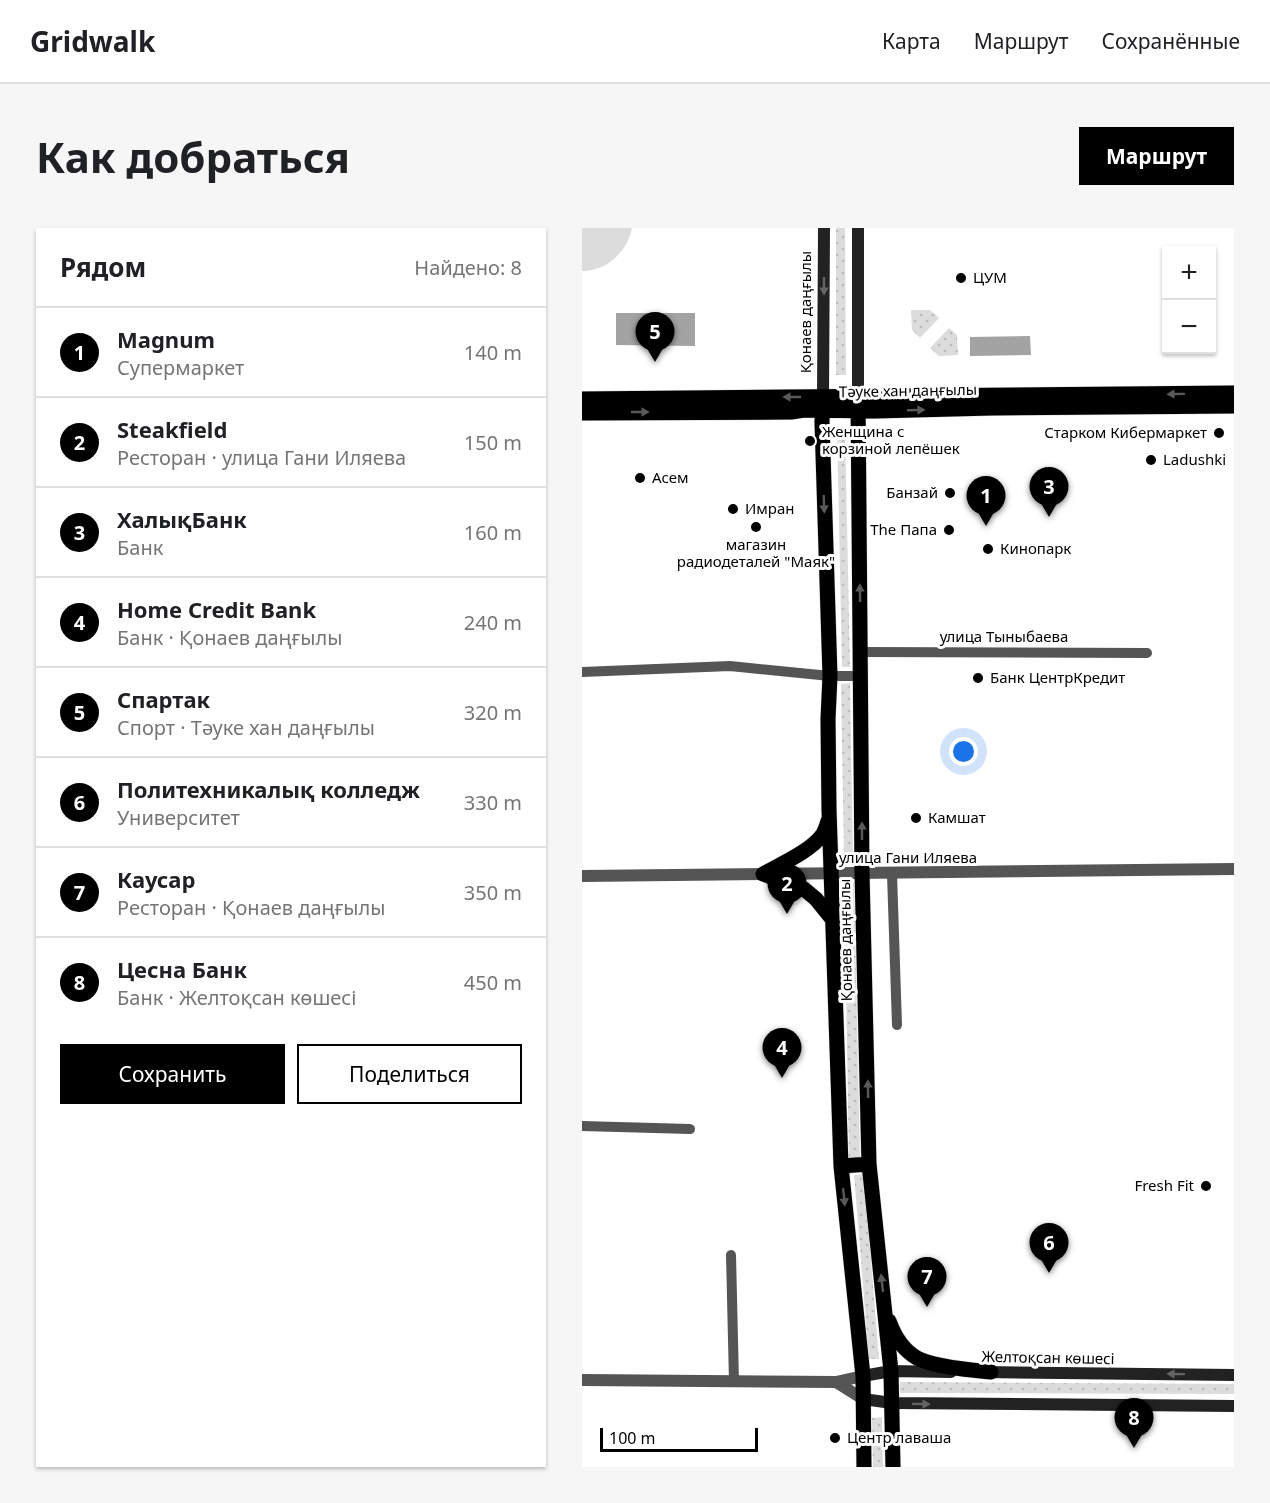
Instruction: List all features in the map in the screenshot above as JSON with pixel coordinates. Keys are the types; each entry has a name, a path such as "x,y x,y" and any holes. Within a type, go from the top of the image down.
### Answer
{"main road":[{"name":"Қонаев даңғылы","path":"823,403 824,228"},
{"name":"Қонаев даңғылы","path":"858,228 862,873 869,1164 891,1371 893,1467"},
{"name":"Тәуке хан даңғылы","path":"858,404 1234,393"},
{"name":"Тәуке хан даңғылы","path":"582,399 992,408 1234,406"},
{"name":"Тәуке хан даңғылы","path":"582,413 790,412 823,403"},
{"path":"823,403 823,445"},
{"path":"790,412 804,415 812,422 823,445"},
{"name":"Қонаев даңғылы","path":"823,445 830,676 828,719 832,920 841,1166 863,1376 864,1467"},
{"path":"763,874 815,843 824,833 830,818"},
{"path":"763,874 804,889 816,899 832,920"},
{"path":"841,1166 869,1164"},
{"path":"884,1309 894,1334 917,1358 940,1365 991,1372"},
{"name":"Желтоқсан көшесі","path":"863,1376 891,1371 1234,1375"},
{"path":"863,1399 892,1404 1234,1406"}],"street":[{"name":"улица Тыныбаева","path":"860,652 1147,653"},
{"path":"582,672 730,666 830,676 861,676"},
{"name":"улица Гани Иляева","path":"582,876 1234,869"},
{"path":"892,874 897,1025"},
{"path":"582,1126 690,1129"},
{"path":"731,1255 734,1382"},
{"path":"582,1380 836,1382 863,1376"},
{"path":"836,1382 863,1399"}],"shaded area":[{"path":"582,228 632,228 621,252 600,268 582,271"},
{"path":"836,228 845,228 846,375 836,375"},
{"path":"911,310 930,310 939,318 920,338 912,330"},
{"path":"616,313 695,313 695,346 616,345"},
{"path":"949,328 957,335 958,355 939,356 930,348"},
{"path":"1030,336 1031,355 970,356 970,337"},
{"path":"837,427 845,427 850,667 842,667"},
{"path":"850,683 853,856 844,856 841,684"},
{"path":"854,883 860,1157 849,1157 844,884"},
{"path":"864,1174 879,1359 869,1359 854,1175"},
{"path":"900,1382 1234,1384 1234,1394 900,1393"},
{"path":"882,1417 883,1467 873,1467 872,1418"}],"place":[{"name":"ЦУМ","path":"961,278"},
{"name":"Спартак","path":"655,362"},
{"name":"Старком Кибермаркет","path":"1219,433"},
{"name":"Женщина с корзиной лепёшек","path":"810,441"},
{"name":"Ladushki","path":"1151,460"},
{"name":"Асем","path":"640,478"},
{"name":"Банзай","path":"950,493"},
{"name":"Имран","path":"733,509"},
{"name":"ХалықБанк","path":"1049,517"},
{"name":"Magnum","path":"986,526"},
{"name":"магазин радиодеталей \"Маяк\"","path":"756,527"},
{"name":"The Папа","path":"949,530"},
{"name":"Кинопарк","path":"988,549"},
{"name":"Банк ЦентрКредит","path":"978,678"},
{"name":"Камшат","path":"916,818"},
{"name":"Steakfield","path":"787,914"},
{"name":"Home Credit Bank","path":"782,1078"},
{"name":"Fresh Fit","path":"1206,1186"},
{"name":"Политехникалық колледж","path":"1049,1273"},
{"name":"Каусар","path":"927,1307"},
{"name":"Центр лаваша","path":"835,1438"},
{"name":"Цесна Банк","path":"1134,1448"}]}
